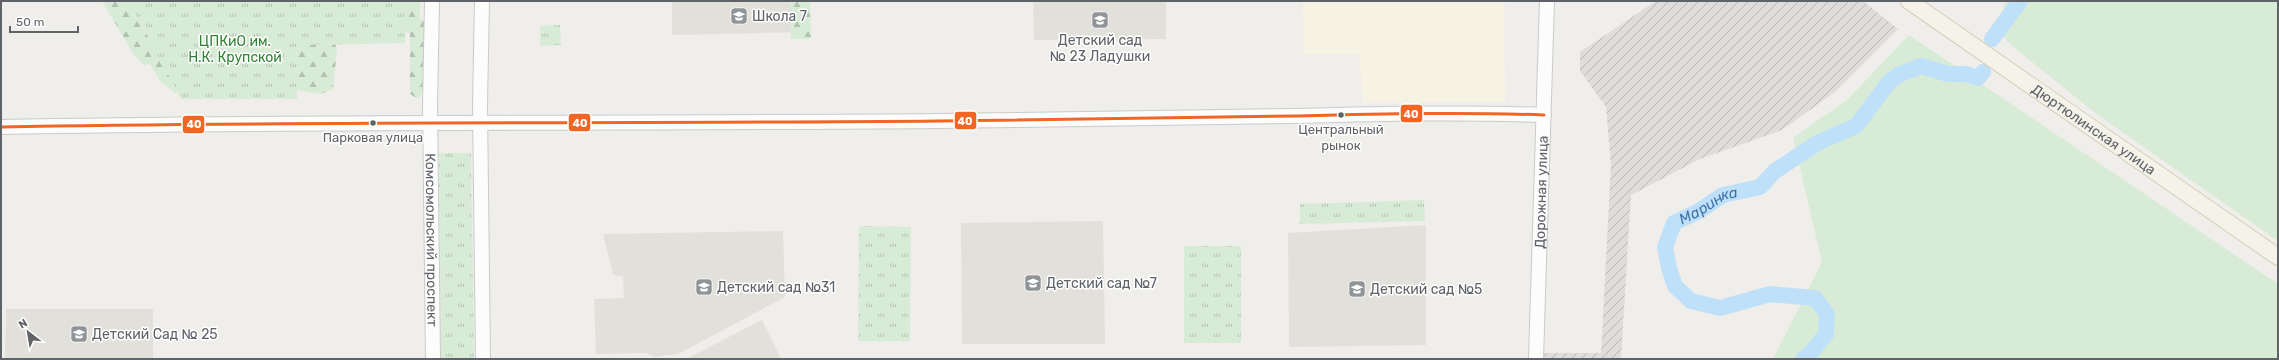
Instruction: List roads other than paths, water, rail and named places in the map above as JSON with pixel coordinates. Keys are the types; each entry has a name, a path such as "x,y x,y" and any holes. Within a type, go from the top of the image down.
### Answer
{"main road":[{"name":"Комсомольский проспект","path":"432,1 430,124 433,359"},
{"path":"482,1 480,124 483,359"},
{"name":"Дорожная улица","path":"1536,359 1547,1"},
{"name":"Дюртюлинская улица","path":"1909,1 2278,257"},
{"path":"1,127 120,124 480,124 959,121 1453,113 1544,115"}],"waterway":[{"name":"Маринка","path":"1992,39 2020,1"},
{"name":"Маринка","path":"1803,359 1809,355 1826,334 1827,314 1815,298 1770,294 1720,308 1691,301 1675,286 1669,268 1665,247 1674,223 1699,211 1723,195 1760,187 1775,171 1819,142 1856,126 1889,82 1898,75 1921,66 1948,74 1966,74 1978,78 1983,72"}],"place":[{"name":"Школа 7","path":"739,16"},
{"name":"Детский сад № 23 Ладушки","path":"1100,20"},
{"name":"Центральный рынок","path":"1341,115"},
{"name":"Парковая улица","path":"373,123"},
{"name":"Детский сад №7","path":"1033,283"},
{"name":"Детский сад №31","path":"704,287"},
{"name":"Детский сад №5","path":"1357,289"},
{"name":"Детский Сад № 25","path":"79,334"}],"park label":[{"name":"ЦПКиО им. Н.К. Крупской","path":"235,50"}]}
